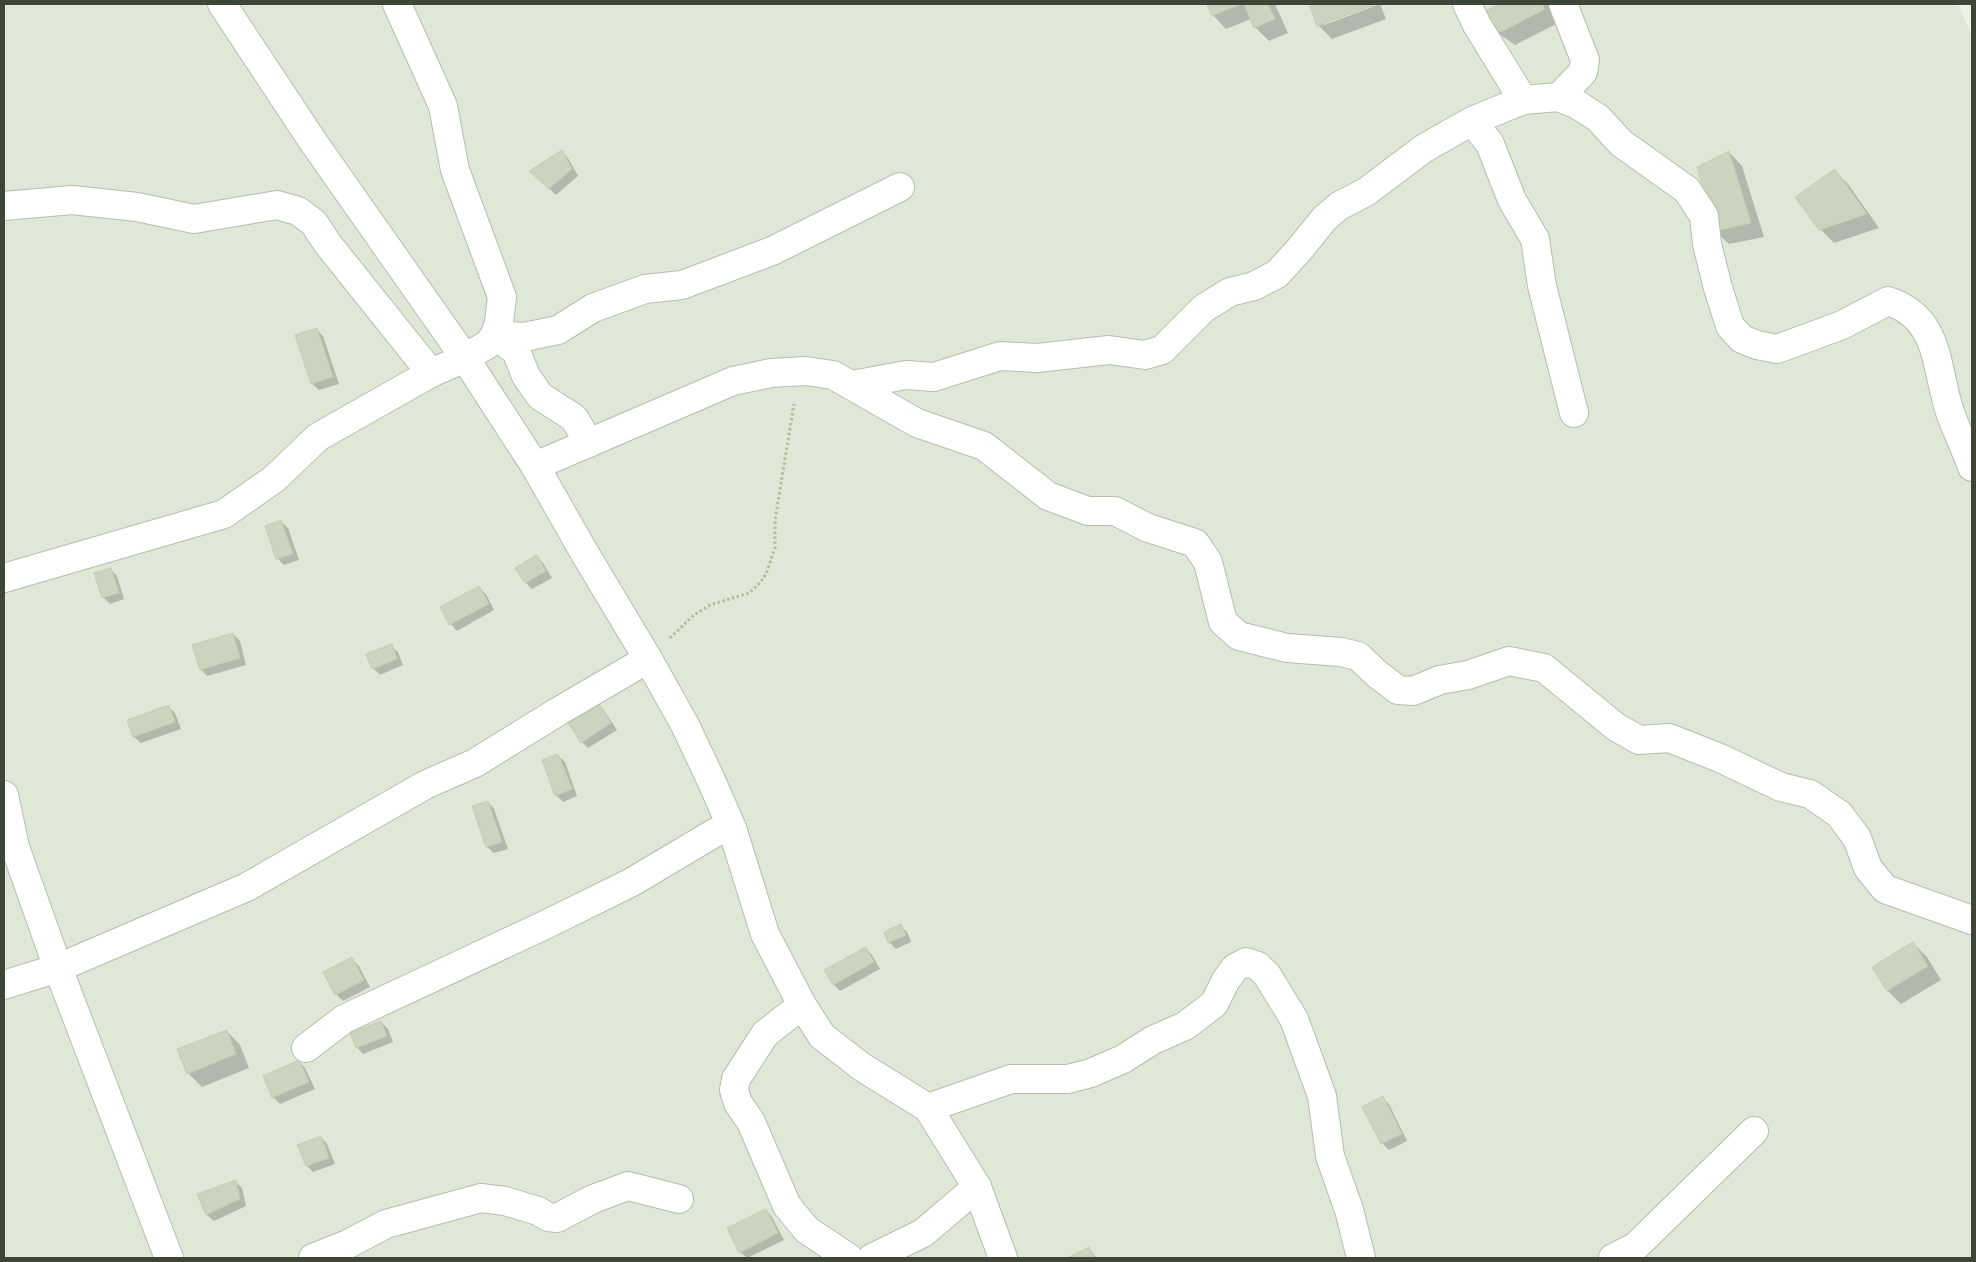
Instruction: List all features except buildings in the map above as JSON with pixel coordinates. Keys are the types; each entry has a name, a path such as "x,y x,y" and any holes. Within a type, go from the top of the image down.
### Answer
{"street":[{"path":"222,4 314,143 465,358 536,466 584,552 648,659 685,725 732,828 765,934 802,1005 822,1036 862,1067 928,1108 977,1187 1003,1258"},
{"path":"4,578 224,514 274,479 318,437 431,373 465,358 488,344 495,335 499,322 502,297 455,170 443,106 397,4"},
{"path":"1467,4 1477,25 1523,100"},
{"path":"1559,97 1582,72 1585,60 1563,4"},
{"path":"852,385 906,375 934,377 1000,356 1037,358 1109,350 1145,355 1162,350 1204,308 1230,292 1254,286 1276,274 1300,250 1324,219 1340,206 1366,192 1424,150 1472,121 1523,100 1559,97 1578,105 1598,118 1621,143 1687,190 1704,216 1707,244 1730,326 1742,339 1756,345 1777,349 1842,325 1888,301 1904,307 1922,324 1932,341 1949,409 1972,466"},
{"path":"1472,121 1490,144 1512,200 1535,239 1542,286 1574,413"},
{"path":"495,335 524,337 558,330 593,308 645,289 682,285 772,251 900,187"},
{"path":"4,206 72,200 137,207 194,219 277,205 298,211 314,223 327,243 431,373"},
{"path":"495,335 516,351 526,376 540,396 574,418 589,443"},
{"path":"536,466 733,381 771,373 806,371 833,376 917,423 984,446 1048,496 1088,511 1116,511 1148,528 1194,543 1208,562 1223,622 1239,636 1287,648 1341,652 1358,656 1398,690 1413,692 1440,680 1468,675 1509,661 1544,668 1616,727 1639,740 1669,738 1720,758 1781,787 1810,794 1840,814 1857,838 1868,868 1885,889 1972,920"},
{"path":"4,985 58,968 247,887 425,785 475,763 648,659"},
{"path":"4,795 16,847 58,968 169,1258"},
{"path":"306,1048 344,1019 555,920 632,882 716,832 732,828"},
{"path":"928,1108 1011,1079 1068,1079 1099,1070 1123,1059 1153,1040 1185,1026 1214,1004 1235,968 1246,962 1258,966 1267,975 1294,1019 1322,1096 1330,1156 1349,1210 1361,1258"},
{"path":"802,1005 765,1034 736,1080 734,1090 738,1103 751,1122 787,1206 807,1230 850,1258"},
{"path":"1613,1258 1635,1246 1754,1132"},
{"path":"313,1258 348,1244 386,1224 481,1198 505,1201 538,1211 548,1217 557,1218 594,1199 628,1186 679,1199"},
{"path":"872,1258 923,1233 977,1187"}],"path":[{"path":"648,659 694,615 710,605 749,593 760,583 766,574 774,548 775,520 792,408 806,371"}],"shaded area":[{"path":"4,4 1958,4 1972,36 1972,1258 4,1258"}]}
